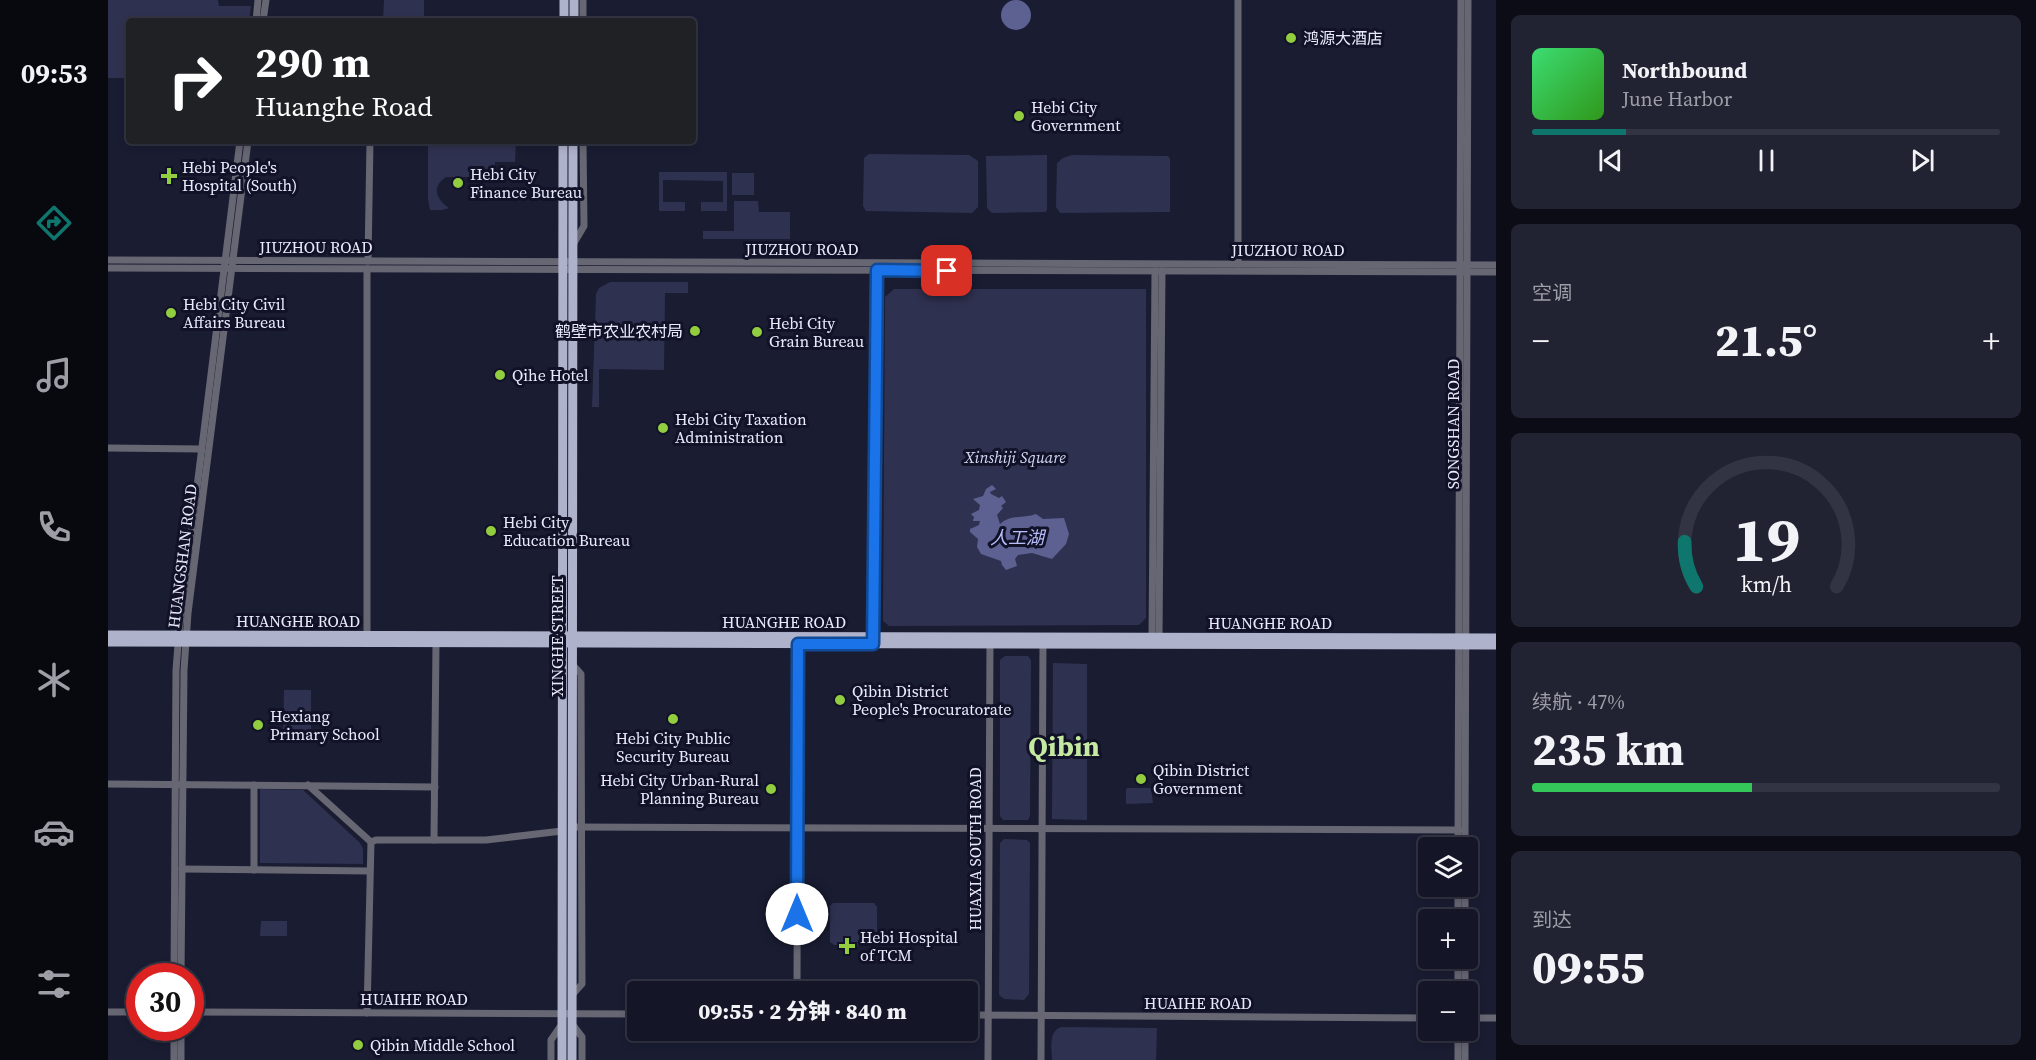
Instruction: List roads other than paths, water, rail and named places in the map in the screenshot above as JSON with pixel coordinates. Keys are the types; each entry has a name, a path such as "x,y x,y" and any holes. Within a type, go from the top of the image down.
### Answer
{"main road":[{"path":"564,0 564,18"},
{"path":"574,0 574,18"},
{"name":"XINGHE STREET","path":"563,144 568,266 567,640 572,828 567,1019 572,1060"},
{"name":"XINGHE STREET","path":"568,266 573,246 573,144"},
{"name":"HUANGHE ROAD","path":"108,635 182,639 436,643 567,640 1463,642 1496,638"},
{"name":"HUANGHE ROAD","path":"108,642 367,636 798,644 874,641"},
{"name":"HUANGHE ROAD","path":"1043,641 1155,638 1463,642 1496,645"},
{"name":"XINGHE STREET","path":"562,1060 572,995 572,664 567,640"}],"street":[{"path":"256,18 258,0"},
{"path":"263,18 266,0"},
{"path":"583,0 583,18"},
{"path":"1238,0 1238,264"},
{"name":"SONGSHAN ROAD","path":"1461,0 1464,268"},
{"name":"SONGSHAN ROAD","path":"1466,837 1463,642 1464,268 1468,0"},
{"name":"HUANGSHAN ROAD","path":"182,639 228,265 240,144"},
{"name":"HUANGSHAN ROAD","path":"174,963 182,639 201,449 248,144"},
{"path":"367,636 367,265 370,144"},
{"path":"573,246 584,226 584,144"},
{"name":"JIUZHOU ROAD","path":"108,260 228,265"},
{"name":"JIUZHOU ROAD","path":"108,268 228,265 1238,264 1464,268 1496,272"},
{"name":"JIUZHOU ROAD","path":"568,266 1159,271 1464,268 1496,265"},
{"path":"874,641 877,270"},
{"path":"1155,638 1159,271"},
{"path":"108,448 201,449"},
{"name":"HUAXIA SOUTH ROAD","path":"988,1060 990,641"},
{"path":"1041,1060 1043,641"},
{"name":"SONGSHAN ROAD","path":"1459,837 1463,642"},
{"path":"434,840 436,643"},
{"path":"797,981 798,644"},
{"path":"108,784 435,787"},
{"name":"HUANGSHAN ROAD","path":"179,784 182,869 181,963"},
{"path":"254,785 254,870"},
{"path":"308,786 371,842"},
{"path":"371,842 376,840 486,840 572,828 1459,830"},
{"path":"367,1013 371,842"},
{"path":"182,869 369,871"},
{"path":"108,1012 126,1012"},
{"name":"HUAIHE ROAD","path":"204,1012 367,1013 567,1019 627,1015"},
{"name":"HUAIHE ROAD","path":"978,1016 1418,1018"},
{"path":"1478,1018 1496,1018"},
{"path":"551,1060 551,1040 567,1019 582,1037 582,1060"},
{"path":"174,1041 174,1060"},
{"path":"181,1041 181,1060"},
{"path":"1458,1041 1458,1060"},
{"path":"1465,1041 1465,1060"}],"water":[{"path":"1016,0 1022,1 1030,9 1030,21 1022,29 1016,30 1010,29 1002,21 1001,15 1002,9 1010,1"},
{"name":"人工湖","path":"992,485 996,489 990,492 991,494 999,498 1002,496 1006,502 1001,506 1003,508 997,515 1000,524 1009,519 1036,514 1043,519 1064,518 1069,534 1066,544 1052,559 1032,553 1018,555 1015,559 1017,566 1006,570 1001,561 981,554 977,547 978,539 970,532 970,529 979,525 980,521 973,521 974,517 971,514 979,510 980,505 973,499 983,496 986,489"}],"place":[{"name":"鸿源大酒店","path":"1291,38"},
{"name":"Hebi City Government","path":"1019,116"},
{"name":"Hebi People's Hospital (South)","path":"169,176"},
{"name":"Hebi City Finance Bureau","path":"458,183"},
{"name":"Hebi City Civil Affairs Bureau","path":"171,313"},
{"name":"鹤壁市农业农村局","path":"695,331"},
{"name":"Hebi City Grain Bureau","path":"757,332"},
{"name":"Qihe Hotel","path":"500,375"},
{"name":"Hebi City Taxation Administration","path":"663,428"},
{"name":"Hebi City Education Bureau","path":"491,531"},
{"name":"Qibin District People's Procuratorate","path":"840,700"},
{"name":"Hebi City Public Security Bureau","path":"673,719"},
{"name":"Hexiang Primary School","path":"258,725"},
{"name":"Qibin District Government","path":"1141,779"},
{"name":"Hebi City Urban-Rural Planning Bureau","path":"771,789"},
{"name":"Hebi Hospital of TCM","path":"847,946"},
{"name":"Qibin Middle School","path":"358,1045"}],"district":[{"name":"Qibin","path":"1064,746"}],"park label":[{"name":"Xinshiji Square","path":"1015,457"}]}
